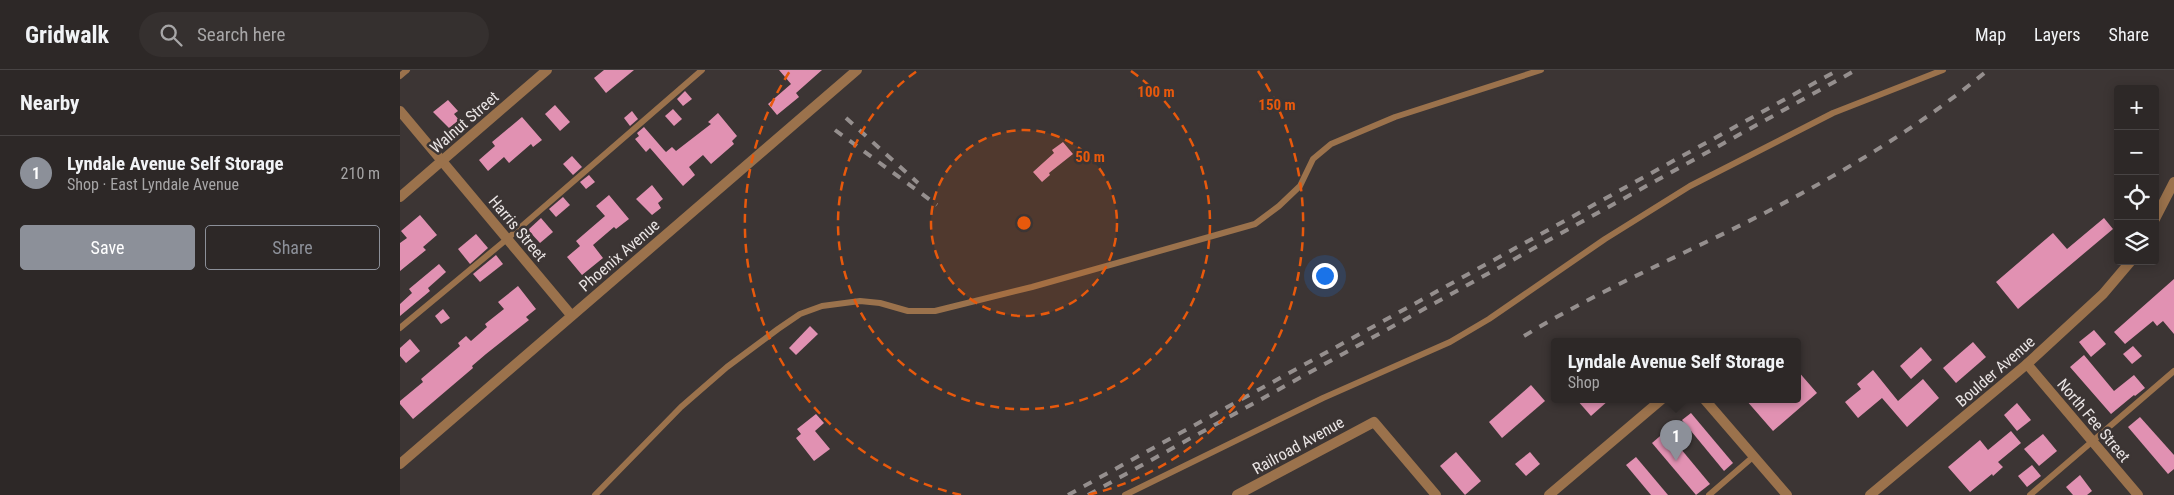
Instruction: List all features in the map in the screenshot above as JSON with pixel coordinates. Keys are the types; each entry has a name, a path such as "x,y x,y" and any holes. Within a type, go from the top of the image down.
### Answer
{"street":[{"name":"Walnut Street","path":"400,197 547,70"},
{"name":"Phoenix Avenue","path":"400,464 857,70"},
{"name":"Harris Street","path":"400,111 571,316"},
{"path":"2159,211 2174,182"},
{"name":"Boulder Avenue","path":"1870,495 2027,364 2102,294 2127,265"},
{"name":"North Fee Street","path":"2027,364 2138,495"},
{"path":"1549,495 1657,403"},
{"path":"1709,403 1787,495"},
{"name":"Railroad Avenue","path":"1238,495 1374,422 1436,495"}],"lane":[{"path":"400,76 407,70"},
{"path":"400,328 507,239 702,70"},
{"path":"594,495 688,401 734,362 778,328 800,314 822,306 860,301 880,303 908,311 935,311 1032,288 1255,224 1279,206 1300,186 1313,159 1331,144 1395,117 1541,70"},
{"path":"1126,495 1323,398 1450,342 1489,319 1605,239 1690,186 1833,113 1942,70"},
{"path":"2030,495 2174,371"},
{"path":"1709,495 1754,456"}],"building":[{"path":"604,70 634,70 606,93 594,78"},
{"path":"779,70 822,70 796,93 799,97 777,115 768,104 791,84"},
{"path":"685,91 692,99 683,106 677,99"},
{"path":"448,100 458,111 454,114 459,120 449,128 433,112"},
{"path":"555,105 570,122 560,131 545,114"},
{"path":"673,109 682,119 674,126 665,116"},
{"path":"632,111 638,119 630,126 624,118"},
{"path":"718,113 737,136 732,141 734,144 711,164 703,155 689,167 695,175 683,186 650,148 646,152 635,139 639,136 637,133 644,127 666,152 672,147 676,151 711,124 708,122"},
{"path":"522,117 542,140 533,147 531,144 509,163 504,157 488,171 479,160 495,146 492,142"},
{"path":"1063,142 1073,154 1049,173 1050,175 1042,182 1033,172 1054,153 1052,150"},
{"path":"572,156 582,167 573,175 563,164"},
{"path":"589,175 595,182 586,189 580,182"},
{"path":"652,185 663,199 658,203 661,208 652,215 636,199"},
{"path":"609,195 629,219 616,229 614,227 593,245 603,258 582,275 567,257 580,246 576,241 605,216 596,206"},
{"path":"563,197 570,205 556,217 549,209"},
{"path":"420,215 437,235 423,247 426,250 400,271 400,243 407,238 401,231"},
{"path":"541,218 553,232 540,243 528,230"},
{"path":"2104,218 2113,229 2018,309 1996,282 2053,233 2067,249"},
{"path":"476,234 488,248 470,264 458,249"},
{"path":"496,255 503,264 480,282 473,274"},
{"path":"439,264 446,272 428,288 430,291 400,316 400,304 412,293 409,289"},
{"path":"2174,279 2174,334 2163,321 2157,326 2153,321 2125,344 2114,332"},
{"path":"518,286 536,309 526,317 529,320 486,354 472,366 473,368 413,419 400,404 400,401 423,382 421,379 460,346 458,343 466,336 471,341 487,327 485,324 504,309 498,302"},
{"path":"443,309 450,318 441,324 435,316"},
{"path":"810,326 818,334 796,355 789,348"},
{"path":"2094,330 2106,344 2091,357 2079,342"},
{"path":"410,339 420,351 406,363 400,356 400,348"},
{"path":"1973,342 1986,357 1956,383 1943,368"},
{"path":"2133,346 2142,356 2132,364 2123,354"},
{"path":"1921,347 1932,360 1911,379 1900,366"},
{"path":"2084,355 2114,391 2134,375 2145,388 2111,414 2070,367"},
{"path":"1873,370 1898,401 1923,379 1939,398 1907,427 1882,398 1858,418 1845,402 1861,389 1857,384"},
{"path":"1801,375 1817,393 1773,431 1749,403 1801,403"},
{"path":"1531,385 1545,401 1502,438 1489,422"},
{"path":"1580,403 1606,403 1591,416"},
{"path":"2017,403 2031,420 2017,431 2004,415"},
{"path":"1691,413 1733,463 1724,471 1682,420"},
{"path":"816,414 824,423 815,431 830,449 814,461 796,438 801,434 797,429"},
{"path":"2140,417 2174,455 2174,469 2168,474 2128,427"},
{"path":"1666,431 1710,484 1696,495 1652,443"},
{"path":"2011,431 2021,443 1998,462 2003,467 1970,492 1948,467 1980,440 1988,450"},
{"path":"2043,434 2057,451 2039,466 2024,449"},
{"path":"1456,452 1481,481 1465,495 1440,466"},
{"path":"1530,452 1540,464 1526,476 1515,464"},
{"path":"1636,457 1668,495 1651,495 1626,465"},
{"path":"2032,465 2041,476 2027,487 2018,476"},
{"path":"2080,475 2092,491 2087,495 2073,495 2066,487"}],"railway":[{"path":"1068,495 1838,70"},
{"path":"1088,495 1856,70"},
{"path":"1524,336 1599,294 1797,196 1896,138 1988,70"},
{"path":"846,118 918,183"},
{"path":"835,130 937,205"}],"place":[{"name":"Lyndale Avenue Self Storage","path":"1676,461"}]}
